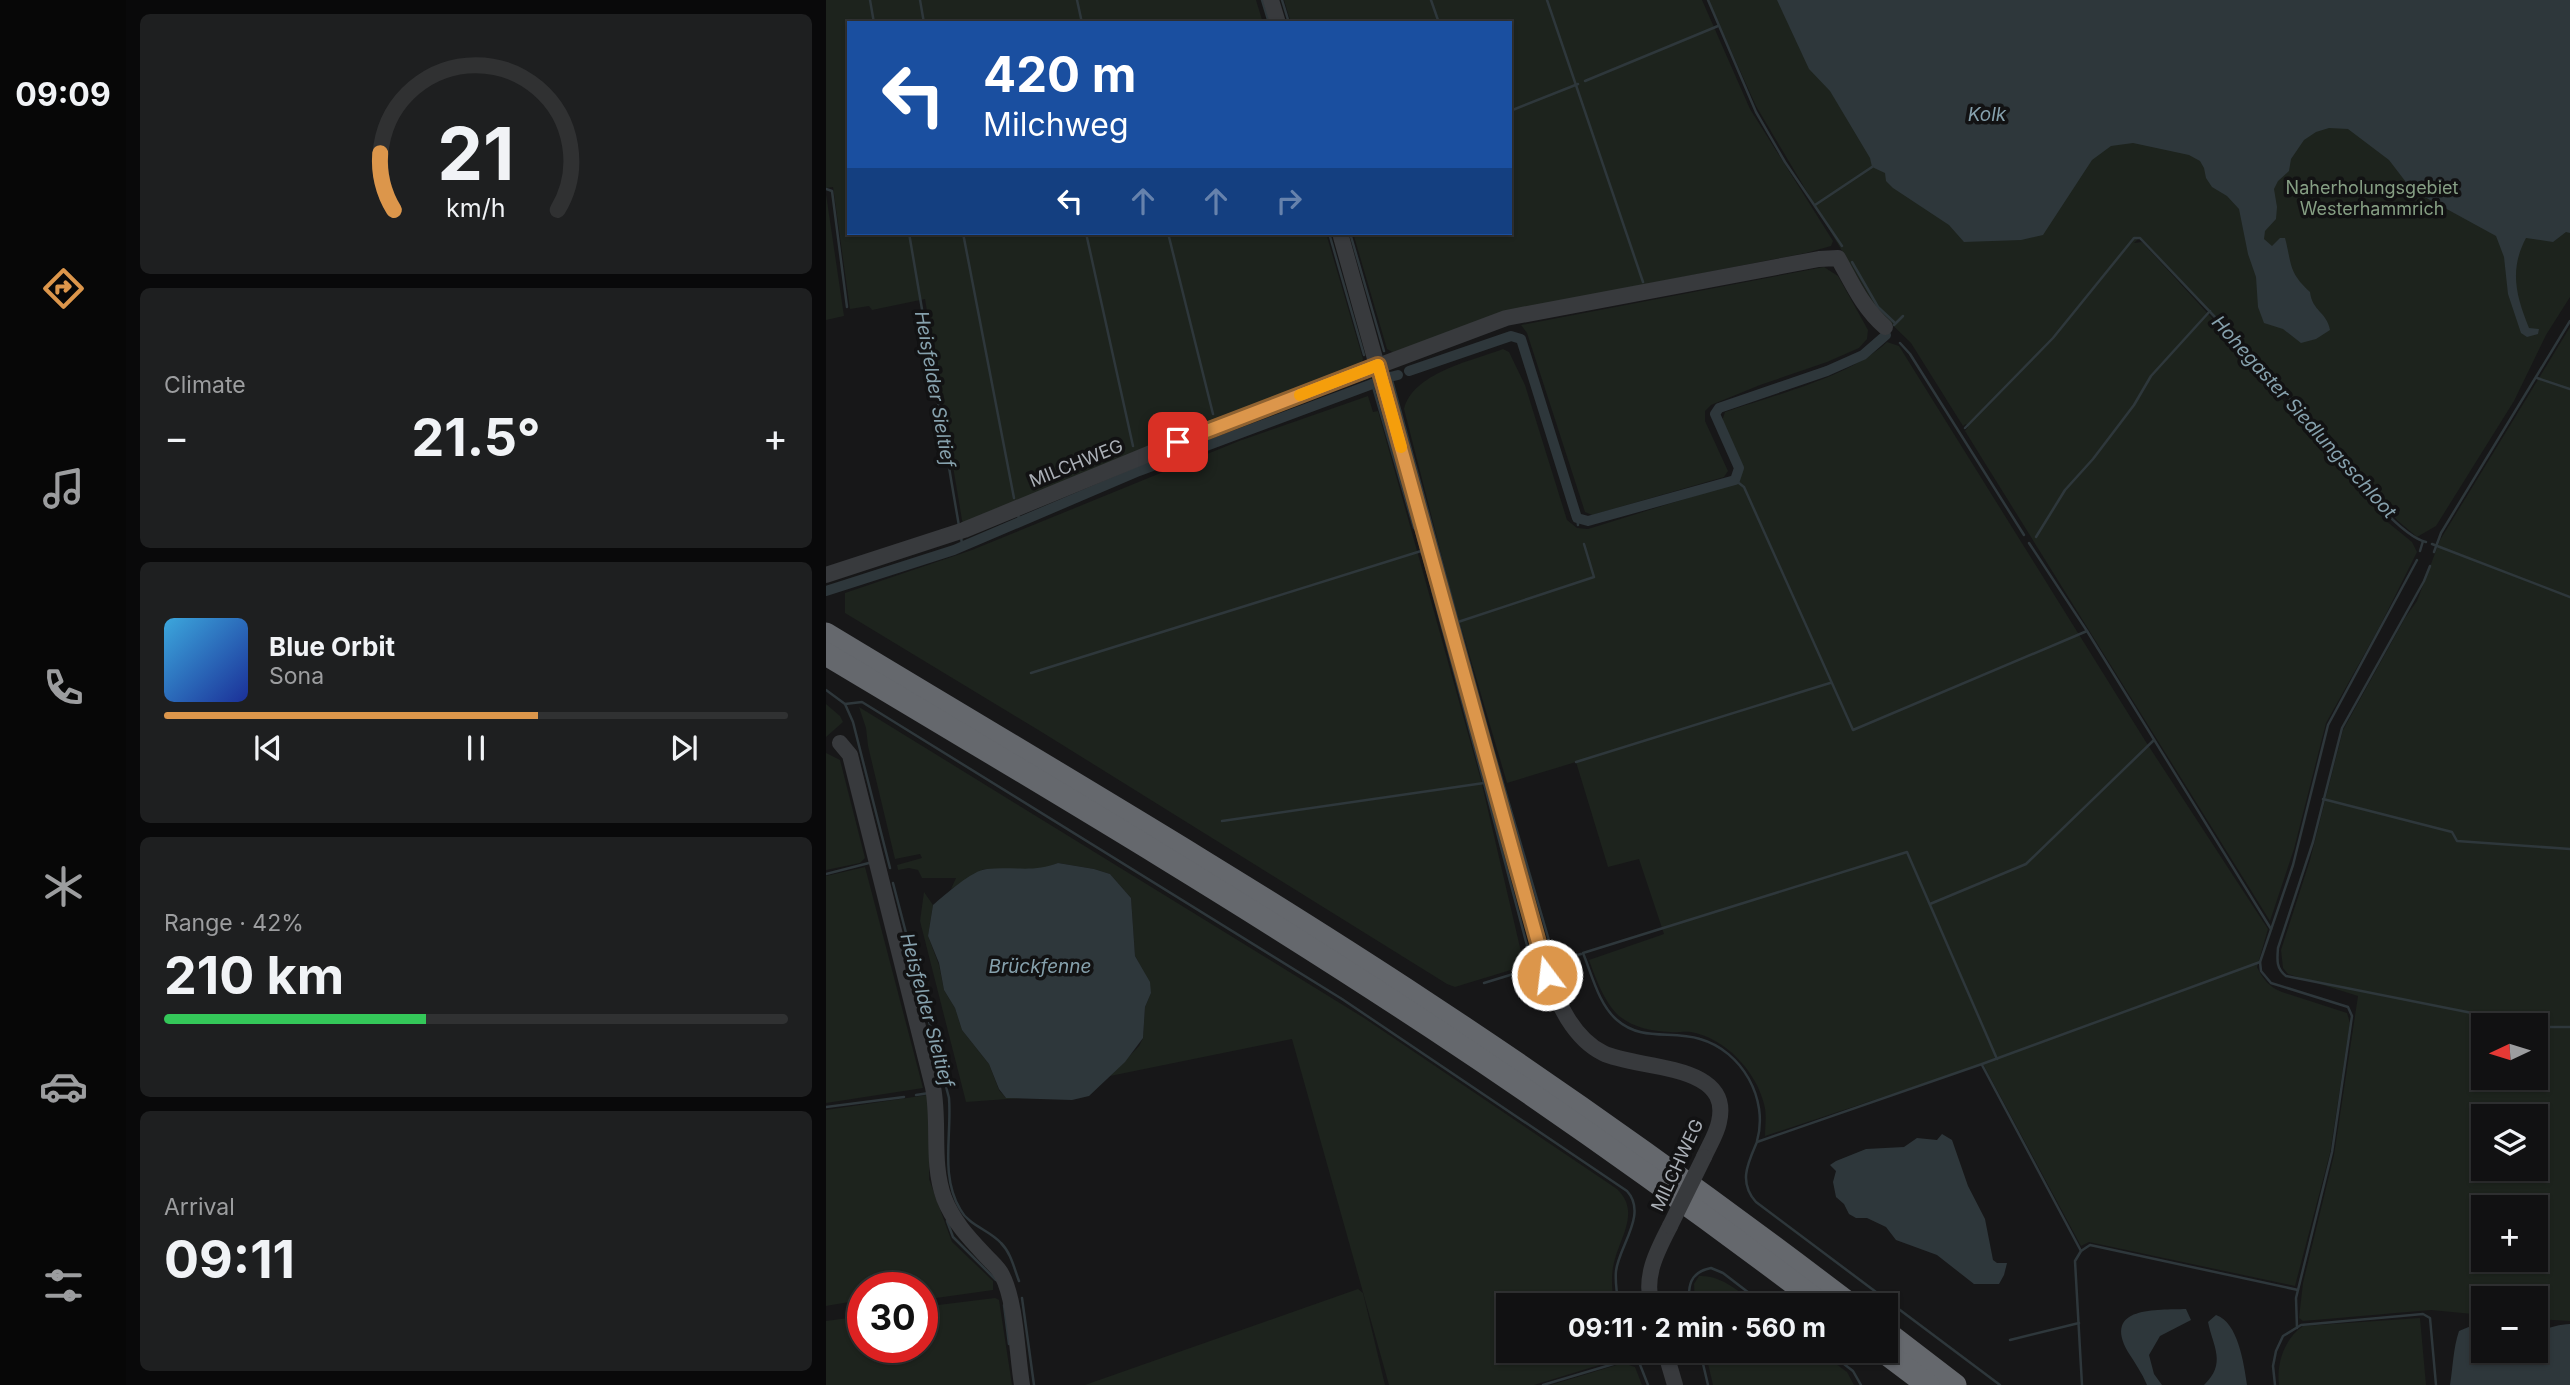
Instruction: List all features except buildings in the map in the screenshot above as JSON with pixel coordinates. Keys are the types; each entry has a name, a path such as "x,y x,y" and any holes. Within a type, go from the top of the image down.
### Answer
{"highway":[{"path":"826,634 1206,864 1425,1002 1701,1193 1835,1293"},
{"path":"826,654 1240,904 1431,1026 1666,1188 1807,1293"},
{"path":"1898,1341 1955,1385"},
{"path":"1898,1362 1928,1385"}],"street":[{"path":"1271,0 1277,21"},
{"name":"MILCHWEG","path":"1341,235 1547,975 1558,1003 1575,1030 1600,1052 1625,1062 1690,1073 1715,1091 1720,1107 1719,1122 1704,1157 1657,1250 1648,1285 1650,1293"},
{"path":"1378,365 1399,360 1506,318 1819,259 1838,258 1862,302 1885,327"},
{"name":"MILCHWEG","path":"826,575 960,532 1202,432 1378,365"},
{"path":"840,743 850,755 933,1087 938,1110 937,1166 941,1186 952,1216 1001,1272 1009,1293 1022,1385"},
{"path":"1669,1363 1675,1385"}],"green space":[{"path":"826,0 1256,0 1262,21 847,21 847,235 1327,235 1363,359 1361,364 963,526 925,299 872,310 869,306 850,309 833,187 826,188"},
{"path":"1284,0 1702,0 1750,109 1833,241 1831,246 1596,294 1394,353 1387,349 1354,235 1512,235 1512,21 1290,21"},
{"name":"Naherholungsgebiet Westerhammrich","path":"1708,0 2570,0 2570,297 2546,335 2514,401 2436,526 2417,537 2398,521 2140,237 2134,243 2142,242 2222,329 2385,520 2412,542 2417,552 2379,628 2326,723 2294,849 2270,921 1965,431 1968,427 1966,424 1963,426 1911,343 1877,310 1756,106"},
{"path":"826,194 844,316 826,320"},
{"path":"1824,267 1838,276 1868,330 1867,339 1859,348 1711,405 1705,411 1705,421 1728,471 1724,477 1592,515 1585,512 1527,333 1521,325"},
{"path":"2570,327 2570,1321 2548,1320 2548,1286 2471,1286 2471,1314 2431,1310 2303,1321 2299,1318 2303,1283 2334,1155 2358,996 2288,974 2283,968 2281,950 2310,860 2343,730 2417,601 2440,540"},
{"path":"1887,342 1899,346 2146,742 2268,929 2257,967 2262,975 2277,990 2347,1013 2350,1023 2330,1153 2295,1286 2089,1242 2081,1246 1983,1064 1765,1136 1765,1112 1760,1092 1746,1068 1727,1049 1704,1035 1657,1031 1631,1023 1614,1011 1601,990 1589,960 1664,934 1639,859 1608,867 1576,762 1507,783 1452,596 1404,409 1419,386 1431,377 1460,364 1503,349 1509,352 1525,385 1567,520 1577,528 1588,529 1736,483 1743,468 1722,421 1725,412 1832,375 1853,365"},
{"path":"1368,396 1373,412 1378,411 1481,780 1522,956 1514,969 1455,987 845,613 845,593 972,550 1239,441"},
{"path":"826,704 843,722 826,737"},
{"path":"859,707 1364,1018 1617,1189 1628,1207 1628,1217 1613,1267 1613,1293 1496,1293 1496,1363 1606,1363 1534,1385 1389,1385 1292,1039 1110,1076 1139,1046 1143,1038 1145,1007 1151,993 1135,956 1131,898 1110,874 1058,863 1040,870 984,869 951,889 956,878 922,878 918,870 898,870 897,865 922,858 920,854 895,859"},
{"path":"826,753 840,760 865,858 860,863 826,870"},
{"path":"865,867 923,1088 826,1103 826,876"},
{"path":"924,892 933,905 928,936 939,965 944,990 955,1008 962,1030 989,1064 999,1090 1006,1098 1020,1098 966,1102 920,921"},
{"path":"927,1095 929,1179 952,1242 993,1281 993,1290 938,1298 938,1272 847,1272 847,1302 826,1306 826,1110"},
{"path":"1699,1276 1707,1276 1723,1281 1741,1293 1694,1293 1694,1284"},
{"path":"1358,1289 1363,1293 1385,1385 1085,1385"},
{"path":"995,1298 999,1300 1012,1385 826,1385 826,1321 847,1318 847,1363 938,1363 938,1305"},
{"path":"2420,1318 2426,1385 2279,1385 2283,1352 2291,1337 2303,1326"},
{"path":"1623,1363 1635,1367 1642,1385 1551,1385"},
{"path":"1708,1363 1835,1363 1847,1372 1854,1385 1713,1385"}],"water":[{"name":"Kolk","path":"1777,0 2570,0 2570,233 2566,232 2553,242 2526,238 2517,261 2516,283 2524,316 2529,328 2539,329 2538,334 2527,337 2521,333 2508,294 2504,257 2496,236 2412,190 2389,160 2348,129 2329,128 2304,140 2291,159 2289,171 2274,189 2276,219 2265,231 2264,239 2272,246 2280,238 2285,238 2294,273 2310,292 2311,298 2326,319 2330,330 2316,339 2301,343 2283,329 2264,323 2258,307 2256,277 2248,254 2239,209 2227,196 2212,187 2200,161 2189,155 2133,143 2111,146 2092,160 2043,235 2021,240 1964,242 1949,225 1893,188 1886,181 1885,173 1872,167 1870,158 1830,91 1809,69"},
{"name":"Brückfenne","path":"1058,863 1110,874 1131,898 1135,956 1150,982 1151,993 1145,1007 1143,1038 1125,1062 1089,1096 1072,1100 1006,1098 999,1089 989,1064 962,1030 955,1008 944,990 939,963 928,936 933,905 981,870 1040,868"},
{"path":"1942,1134 1952,1140 1968,1186 1985,1219 1993,1260 2007,1263 1999,1284 1974,1284 1937,1255 1896,1240 1886,1227 1867,1218 1856,1218 1849,1214 1844,1204 1836,1197 1833,1182 1836,1171 1830,1165 1836,1161 1866,1149 1904,1147 1917,1138 1937,1140"},
{"path":"2186,1309 2191,1320 2160,1336 2149,1355 2154,1374 2162,1385 2147,1385 2128,1352 2122,1337 2122,1326 2127,1318 2136,1314"},
{"path":"2216,1315 2224,1319 2235,1335 2242,1355 2247,1385 2204,1385 2211,1377 2217,1362 2208,1322"},
{"path":"2570,1324 2570,1385 2450,1385 2459,1331 2471,1326 2471,1363 2548,1363 2548,1328"}],"waterway":[{"name":"Heisfelder Sieltief","path":"870,0 874,21"},
{"path":"920,0 924,21"},
{"path":"1077,0 1082,21"},
{"path":"1262,0 1268,21"},
{"path":"1282,0 1288,21"},
{"path":"1431,0 1438,21"},
{"path":"1547,0 1643,282"},
{"path":"1708,0 1756,112 1785,162 1842,246"},
{"path":"1585,81 1718,26"},
{"path":"1512,110 1578,84"},
{"path":"1815,205 1872,167"},
{"path":"826,189 832,191 847,307"},
{"name":"Heisfelder Sieltief","path":"909,235 959,526"},
{"path":"963,235 1014,498"},
{"path":"1086,235 1133,446"},
{"path":"1168,235 1213,414"},
{"path":"1330,235 1364,355"},
{"path":"1351,235 1384,351"},
{"path":"1965,428 2053,338 2134,238 2140,238 2284,391 2373,499 2411,535 2426,542"},
{"path":"1852,262 1878,307 1895,323"},
{"name":"Hohegaster Siedlungsschloot","path":"2036,537 2065,490 2093,459 2134,405 2151,376 2210,311"},
{"path":"1894,325 1903,316"},
{"path":"2434,552 2441,533 2570,321"},
{"name":"Hohegaster Siedlungsschloot","path":"1409,371 1511,336 1521,339 1577,518 1588,521 1735,480 1739,468 1715,414 1719,408 1827,371 1863,355 1886,335"},
{"name":"Hohegaster Siedlungsschloot","path":"1900,343 1910,354 2024,535"},
{"path":"1390,373 1493,749 1555,961 1581,954"},
{"name":"Hohegaster Siedlungsschloot","path":"1390,377 1398,375"},
{"path":"2537,378 2570,389"},
{"path":"1371,380 1414,528"},
{"name":"Hohegaster Siedlungsschloot","path":"826,591 954,550 1139,471 1375,383"},
{"name":"Hohegaster Siedlungsschloot","path":"1137,464 1139,471"},
{"path":"1735,480 1744,487 1853,730 2087,631 2029,543"},
{"name":"Hohegaster Siedlungsschloot","path":"1018,515 1020,521"},
{"name":"Hohegaster Siedlungsschloot","path":"1577,518 1578,525"},
{"name":"Heisfelder Sieltief","path":"961,536 962,545"},
{"path":"2420,551 2423,541"},
{"path":"1458,622 1594,577 1584,544"},
{"name":"Hohegaster Siedlungsschloot","path":"2432,544 2570,597"},
{"path":"1031,673 1421,551 1422,554"},
{"path":"2297,1328 2296,1298 2332,1152 2352,1016 2348,1007 2271,983 2261,971 2260,962 2293,865 2328,725 2417,560"},
{"path":"2430,566 2342,728 2313,842 2278,948 2278,964 2286,976 2472,1013"},
{"path":"1432,590 1484,783"},
{"path":"2087,631 2271,929"},
{"path":"1576,762 1830,683"},
{"name":"Heisfelder Sieltief","path":"826,690 845,704 853,722 890,868"},
{"path":"845,704 862,702 1342,999 1627,1191 1635,1210 1631,1230 1618,1261 1617,1293"},
{"path":"1930,904 2026,864 2154,740"},
{"path":"1222,821 1484,783 1533,968 1484,983"},
{"path":"2323,799 2452,832 2457,841 2570,849"},
{"path":"1757,1141 1759,1109 1749,1079 1740,1065 1715,1045 1700,1039 1636,1031 1617,1020 1605,1006 1583,953 1907,852 1997,1059"},
{"path":"826,874 869,863"},
{"name":"Heisfelder Sieltief","path":"893,883 949,1098 948,1155 954,1196 968,1220 996,1238 1004,1247 1019,1281"},
{"path":"2000,1385 1756,1202 1747,1187 1746,1172 1757,1142 1982,1064 2260,962"},
{"path":"2548,1027 2570,1027"},
{"path":"1982,1065 2081,1251"},
{"path":"916,1095 929,1093"},
{"path":"826,1107 904,1097"},
{"path":"947,1221 953,1237 996,1280"},
{"path":"2082,1385 2075,1261 2081,1251 2090,1245 2298,1290"},
{"path":"1689,1293 1694,1277 1711,1268 1723,1273 1749,1293"},
{"name":"Heisfelder Sieltief","path":"1022,1298 1034,1385"},
{"path":"1004,1305 1009,1344"},
{"path":"2275,1385 2273,1366 2276,1351 2283,1336 2301,1325 2423,1314 2430,1318 2436,1385"},
{"path":"2010,1340 2079,1323"},
{"path":"1543,1385 1637,1357 1648,1385"},
{"path":"1703,1363 1708,1385"},
{"path":"1843,1363 1853,1371 1861,1385"}],"slow traffic":[{"path":"1300,395 1378,365 1401,447"}],"route":[{"path":"1178,442 1378,365 1547,975"}]}
